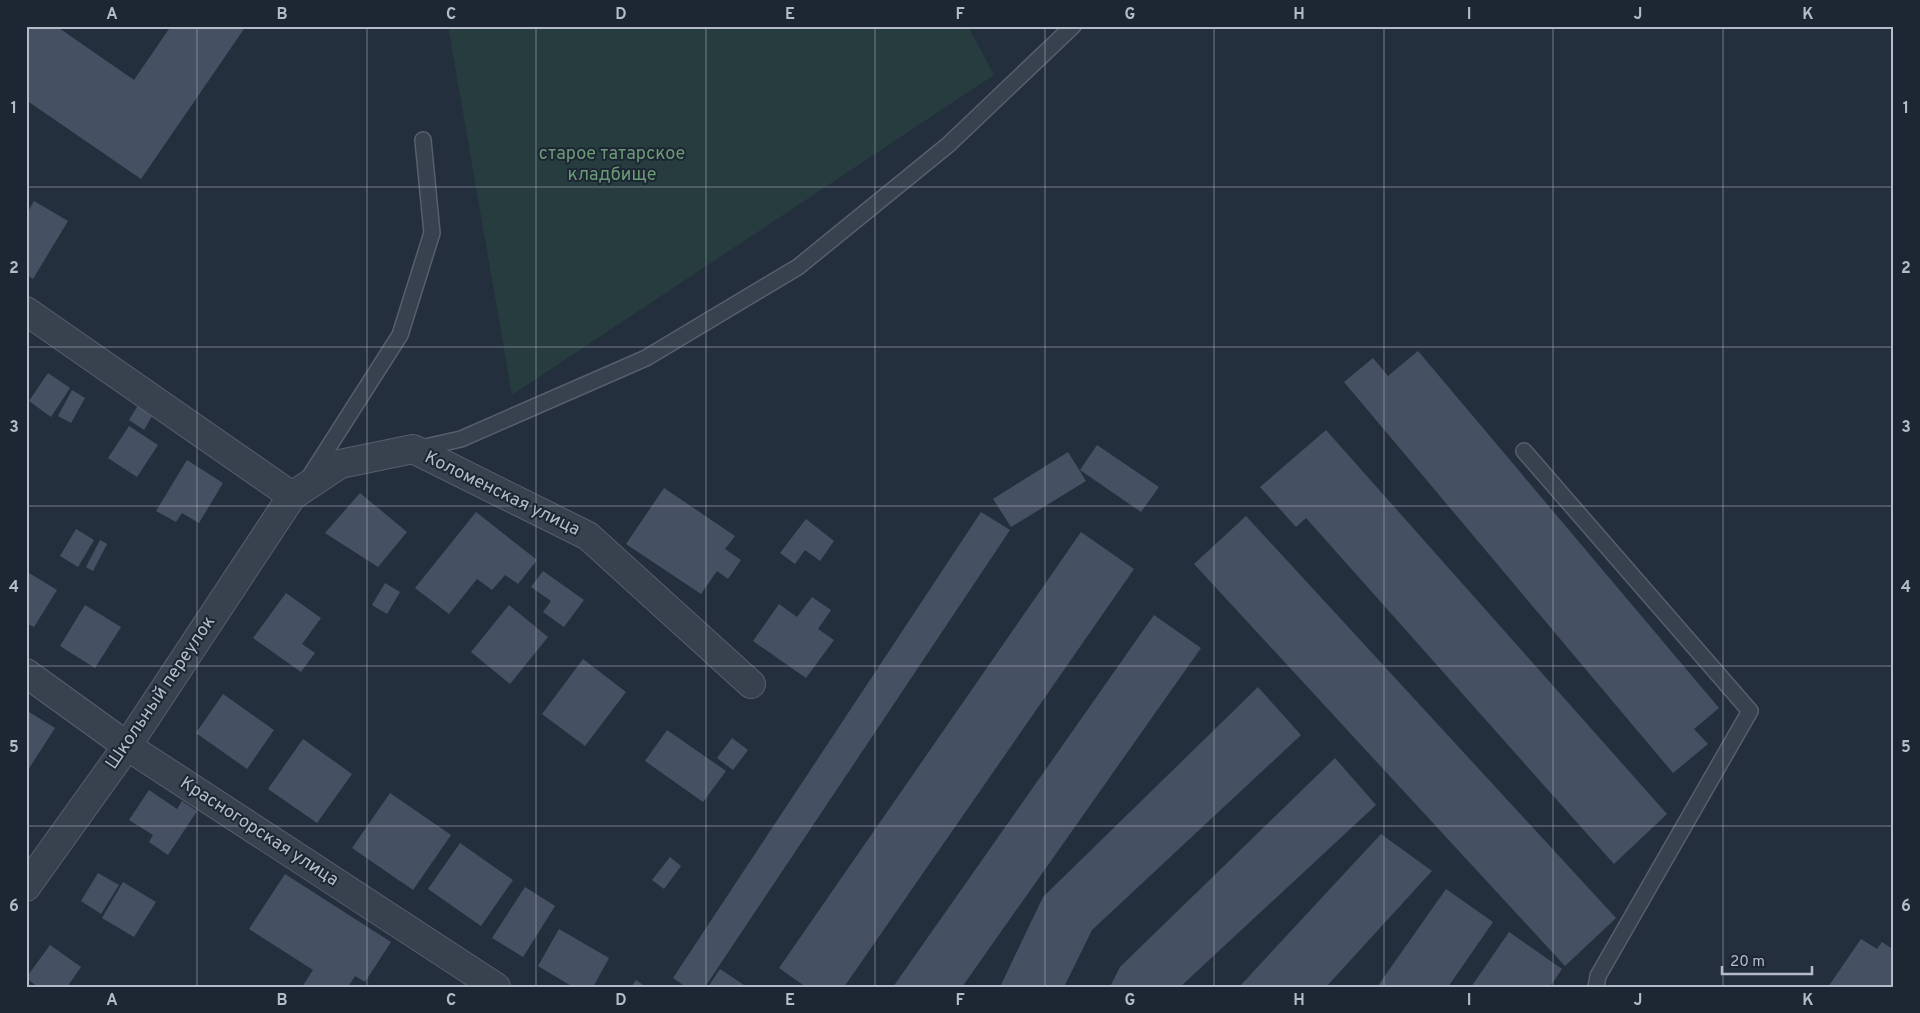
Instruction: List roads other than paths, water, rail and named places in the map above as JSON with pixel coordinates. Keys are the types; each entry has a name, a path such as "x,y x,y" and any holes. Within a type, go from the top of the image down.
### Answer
{"street":[{"path":"26,311 297,493"},
{"name":"Коломенская улица","path":"297,493 340,464 413,449 588,536 751,684"},
{"name":"Школьный переулок","path":"26,887 127,746 297,493"},
{"name":"Красногорская улица","path":"26,673 127,746 496,987"}],"lane":[{"path":"413,449 461,439 646,358 798,267 948,145 1073,26"},
{"path":"297,493 400,336 432,233 423,140"},
{"path":"1524,451 1750,711 1598,976 1596,987"}],"park label":[{"name":"старое татарское кладбище","path":"612,164"}]}
